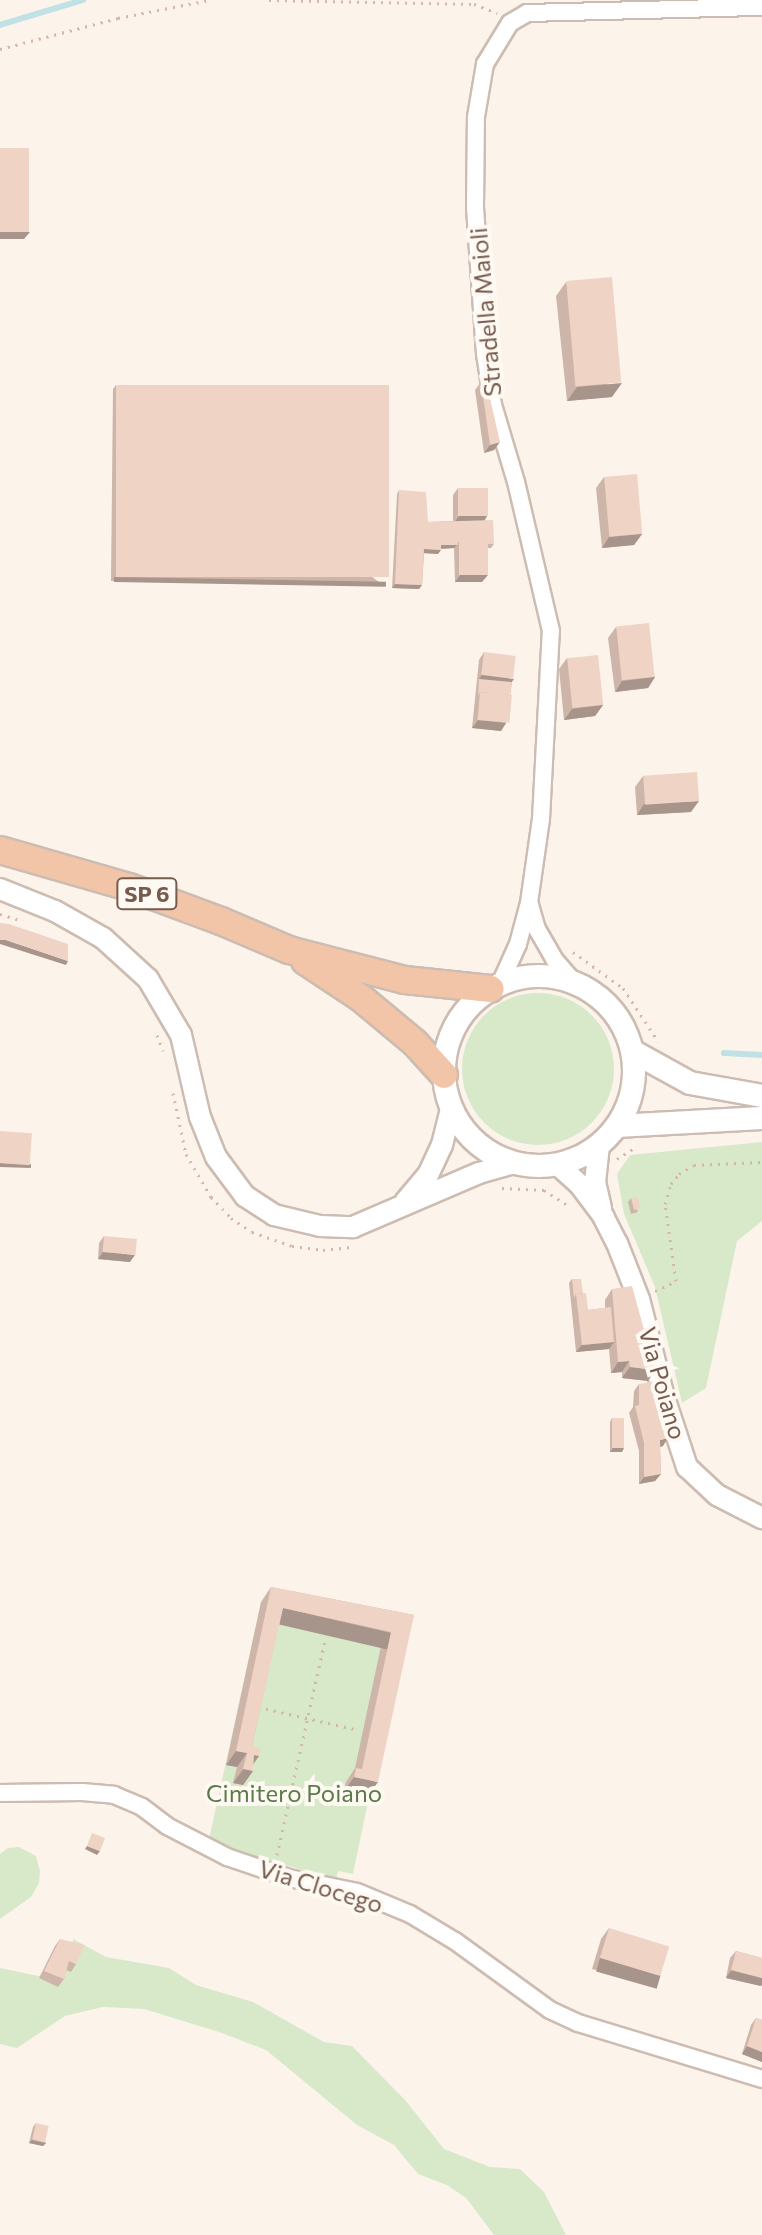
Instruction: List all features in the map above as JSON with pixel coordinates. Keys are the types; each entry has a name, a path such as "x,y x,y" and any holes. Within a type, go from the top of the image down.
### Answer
{"highway":[{"name":"SP 6","path":"0,850 129,887 289,950"},
{"path":"289,950 405,980 496,987"},
{"path":"289,950 361,998 415,1043 444,1075"}],"main road":[{"path":"537,976 575,983 606,1003 626,1033 632,1051 634,1077 629,1103 607,1153 558,1165 513,1163 476,1143 451,1108 444,1075 446,1050 455,1025 469,1007 496,987 537,976"},
{"path":"632,1051 690,1083 762,1096"},
{"path":"617,1126 762,1118"}],"street":[{"path":"510,23 533,12 762,7"},
{"name":"Stradella Maioli","path":"496,987 518,944 529,903 541,819 551,631 516,482 493,405 485,354 475,208 476,117 482,75 485,64 510,23"},
{"path":"0,889 55,911 103,938 148,979 167,1006 181,1035 200,1117 216,1157 245,1196 274,1215 320,1226 353,1227 479,1173 513,1163"},
{"name":"Stradella Maioli","path":"529,903 543,939 575,983"},
{"path":"402,1205 428,1175 442,1145 451,1108"},
{"name":"Via Poiano","path":"607,1153 595,1182 603,1216 639,1299 664,1397 687,1467 717,1495 762,1518"},
{"name":"Via Poiano","path":"558,1165 580,1185 603,1216"},
{"name":"Via Clocego","path":"0,1793 114,1795 227,1857 289,1878 357,1892 410,1914 455,1941 550,2010 578,2023 762,2079"}],"path":[{"path":"0,49 118,18 209,0"},
{"path":"269,0 474,4 494,11 510,23"},
{"path":"0,914 28,922"},
{"path":"567,947 623,988 660,1044"},
{"path":"155,1029 165,1056"},
{"path":"170,1080 186,1154 211,1197 231,1218 252,1232 292,1246 323,1250 358,1245"},
{"path":"607,1153 643,1145"},
{"path":"639,1299 676,1281 665,1204 671,1184 679,1174 694,1165 762,1162"},
{"path":"490,1188 544,1190 555,1194 577,1215"},
{"path":"276,1859 326,1636"},
{"path":"258,1707 355,1729"}],"green space":[{"path":"538,993 567,999 591,1016 608,1040 614,1069 608,1098 591,1122 567,1139 538,1145 509,1139 485,1122 468,1098 462,1069 468,1040 485,1016 509,999"},
{"path":"762,1142 762,1221 737,1241 706,1388 682,1403 655,1287 624,1214 617,1174 630,1155"},
{"name":"Cimitero Poiano","path":"261,1602 404,1629 353,1874 338,1871 336,1879 208,1844"},
{"path":"19,1847 36,1856 39,1883 31,1897 0,1919 0,1854 8,1848"},
{"path":"73,1939 106,1957 169,1968 196,1985 253,2002 324,2042 352,2046 406,2101 444,2149 490,2167 520,2169 544,2192 566,2235 494,2235 466,2198 447,2185 418,2174 394,2145 357,2125 266,2050 222,2033 144,2009 103,2007 65,2016 17,2048 0,2044 0,1968 53,1979 71,1962"}],"building":[{"path":"0,148 29,148 29,232 0,232"},
{"path":"612,277 621,383 575,387 566,281"},
{"path":"486,381 500,442 490,445 481,382"},
{"path":"116,385 389,385 389,577 116,577"},
{"path":"637,474 642,534 609,537 604,477"},
{"path":"458,488 488,488 488,516 458,516"},
{"path":"399,490 426,492 428,522 493,520 494,544 488,544 488,540 459,541 457,545 441,545 441,550 424,549 422,585 395,584"},
{"path":"459,540 488,540 488,575 459,575"},
{"path":"649,623 655,677 622,680 616,626"},
{"path":"484,652 516,656 513,679 481,675"},
{"path":"598,655 603,705 572,708 567,658"},
{"path":"479,679 512,682 510,695 480,692 478,696"},
{"path":"480,692 512,695 509,723 478,720"},
{"path":"697,772 699,801 645,805 643,776"},
{"path":"0,923 68,944 68,961 0,940"},
{"path":"0,1131 32,1133 30,1165 0,1163"},
{"path":"638,1197 640,1208 634,1210 631,1198"},
{"path":"104,1236 137,1239 135,1255 103,1252"},
{"path":"572,1279 581,1279 583,1293 576,1294 574,1298"},
{"path":"632,1286 655,1370 630,1367 629,1361 618,1362 612,1289"},
{"path":"586,1293 588,1310 611,1307 614,1342 582,1345 576,1294"},
{"path":"655,1381 668,1438 660,1440 661,1474 644,1477 644,1443 635,1406 639,1405 639,1384"},
{"path":"612,1418 624,1418 624,1448 612,1448"},
{"path":"271,1587 414,1615 378,1782 354,1777 356,1768 362,1769 391,1632 283,1608 252,1746 260,1748 259,1756 254,1755 253,1771 243,1769 247,1753 236,1751"},
{"path":"92,1833 105,1838 100,1851 87,1846"},
{"path":"609,1928 669,1946 660,1976 600,1958"},
{"path":"60,1939 85,1945 76,1964 69,1961 64,1979 44,1971"},
{"path":"736,1951 762,1958 762,1978 731,1970"},
{"path":"756,2018 762,2020 762,2052 747,2046"},
{"path":"36,2123 49,2126 45,2142 32,2140"}],"waterway":[{"path":"0,25 83,0"},
{"path":"724,1053 762,1055"}]}
